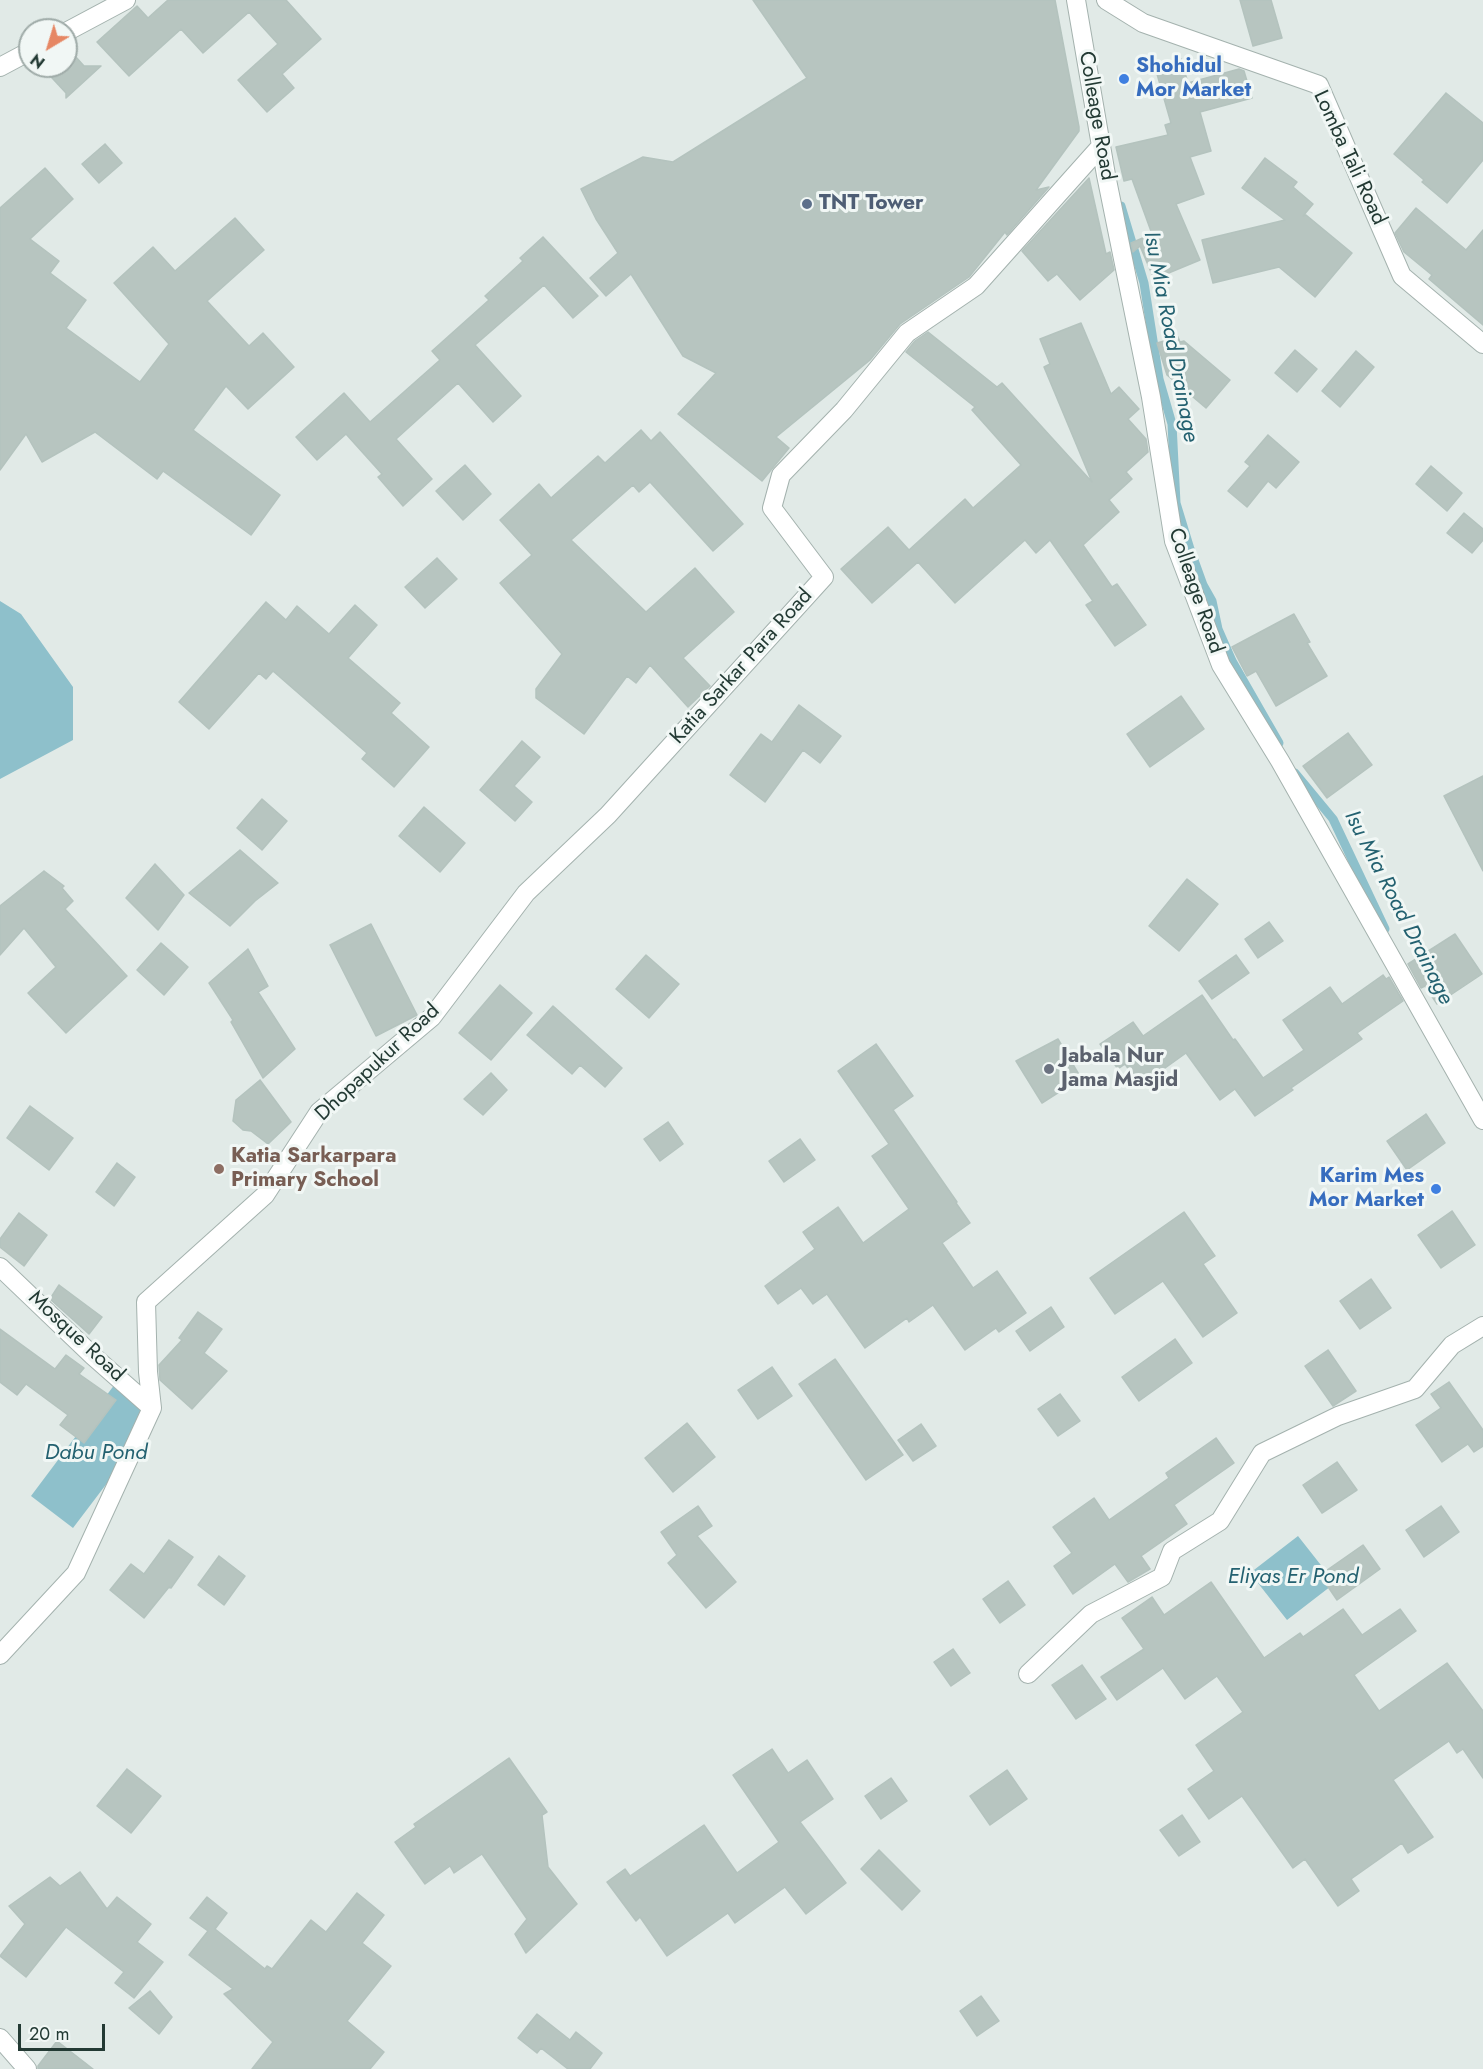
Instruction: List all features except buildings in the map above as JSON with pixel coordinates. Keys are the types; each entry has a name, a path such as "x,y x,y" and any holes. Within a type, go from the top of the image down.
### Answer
{"street":[{"path":"78,26 126,0"},
{"name":"Colleage Road","path":"1076,0 1101,146 1151,397 1174,541 1221,665 1280,760 1483,1119"},
{"name":"Lomba Tali Road","path":"1106,0 1143,23 1319,85 1402,276 1483,344"},
{"path":"0,67 18,57"},
{"name":"Katia Sarkar Para Road","path":"608,815 824,577 772,508 781,475 844,410 907,333 976,286 1101,146"},
{"name":"Dhopapukur Road","path":"152,1408 148,1372 146,1302 265,1195 319,1112 432,1017 526,893 608,815"},
{"name":"Mosque Road","path":"0,1267 93,1356 152,1408"},
{"path":"1028,1674 1091,1614 1162,1577 1172,1551 1220,1521 1262,1453 1338,1416 1415,1389 1452,1345 1483,1326"},
{"path":"0,1655 76,1573 152,1408"},
{"path":"0,2038 27,2069"}],"water":[{"path":"0,601 21,614 73,687 73,740 0,779"},
{"name":"Dabu Pond","path":"118,1380 161,1412 73,1528 31,1496"},
{"name":"Eliyas Er Pond","path":"1298,1536 1335,1583 1287,1620 1250,1573"}],"waterway":[{"name":"Isu Mia Road Drainage","path":"1121,206 1144,283 1159,379 1172,424 1176,503 1203,585 1212,601 1218,629 1232,661 1279,743"},
{"name":"Isu Mia Road Drainage","path":"1295,773 1333,819 1385,929"}],"place":[{"name":"Shohidul Mor Market","path":"1124,79"},
{"name":"TNT Tower","path":"807,204"},
{"name":"Jabala Nur Jama Masjid","path":"1049,1069"},
{"name":"Katia Sarkarpara Primary School","path":"219,1169"},
{"name":"Karim Mes Mor Market","path":"1436,1189"}]}
